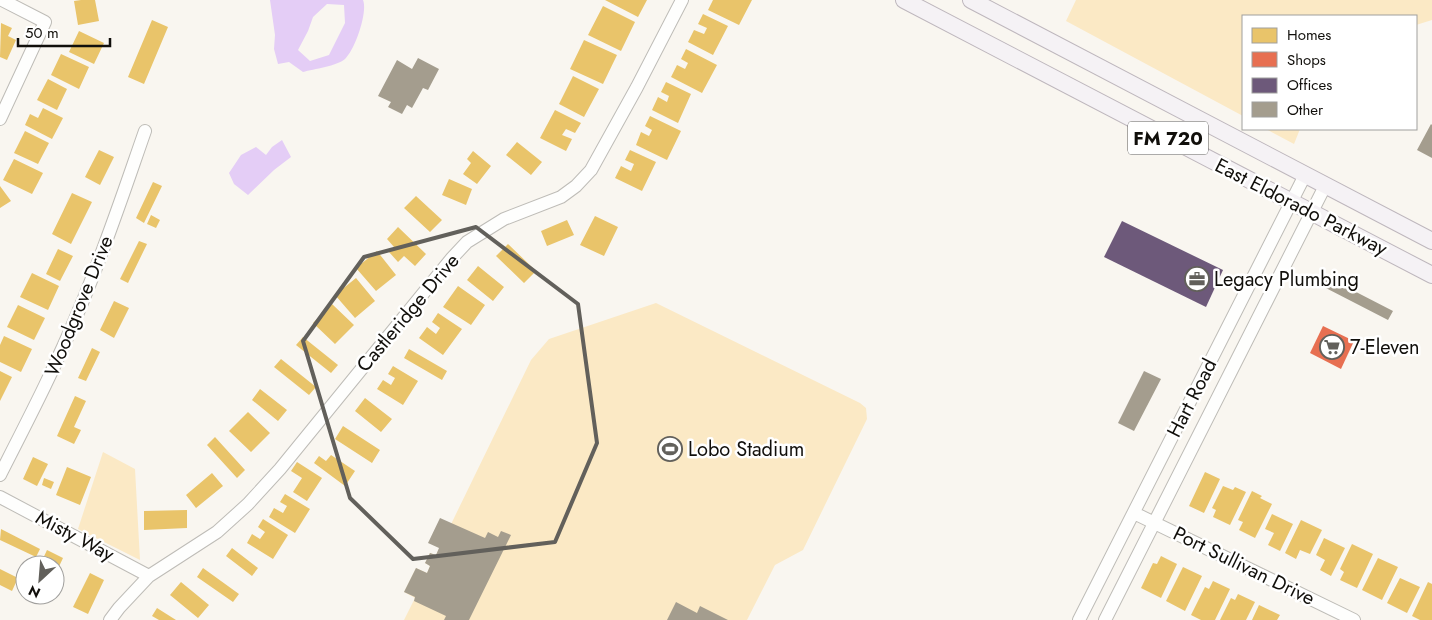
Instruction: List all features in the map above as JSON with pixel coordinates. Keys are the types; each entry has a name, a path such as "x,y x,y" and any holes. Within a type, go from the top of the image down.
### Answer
{"main road":[{"name":"East Eldorado Parkway","path":"904,0 1432,275"},
{"name":"East Eldorado Parkway","path":"971,0 1432,241"}],"street":[{"path":"0,119 45,22 2,0"},
{"name":"Castleridge Drive","path":"110,620 149,576 216,532 248,504 280,469 446,265 468,242 504,219 561,197 576,186 591,170 682,0"},
{"name":"Woodgrove Drive","path":"0,474 54,369 79,310 95,271 145,131"},
{"name":"Hart Road","path":"1078,620 1305,175"},
{"name":"Hart Road","path":"1105,620 1326,186"},
{"path":"1202,379 1222,389"},
{"name":"Misty Way","path":"0,497 149,576"},
{"name":"Port Sullivan Drive","path":"1134,513 1354,620"}],"highlighted area":[{"path":"476,227 578,304 597,443 555,542 413,559 350,498 303,341 364,257"}],"shaded area":[{"path":"270,0 363,0 364,13 353,48 345,59 337,64 303,72 289,62 278,64 274,49 275,35","holes":["327,4 344,5 345,23 329,55 310,61 298,50 313,17"]},
{"path":"1076,0 1432,0 1432,20 1417,25 1417,15 1242,15 1242,115 1066,21"},
{"path":"1268,130 1300,130 1294,144"},
{"path":"282,140 291,157 274,170 248,195 234,184 229,173 241,155 256,147 266,155 272,147"},
{"name":"Lobo Stadium","path":"656,303 860,403 866,408 867,419 803,550 775,565 747,620 404,620 415,598 404,592 416,568 427,573 430,566 425,563 430,553 436,555 531,360 549,339"},
{"path":"103,452 135,469 140,560 78,529"}],"building: Homes":[{"path":"95,0 99,21 78,25 74,1"},
{"path":"605,0 647,0 638,17"},
{"path":"713,0 752,0 739,25 708,10"},
{"path":"603,6 635,22 621,51 588,35"},
{"path":"703,14 728,26 713,55 688,42 694,30 704,34 707,28 698,24"},
{"path":"152,20 168,27 144,84 128,77"},
{"path":"1,23 12,28 8,36 16,40 7,60 0,57"},
{"path":"79,31 104,43 94,64 69,52"},
{"path":"584,40 617,55 603,84 570,69"},
{"path":"686,49 717,65 702,93 671,77 677,65 685,69 688,63 681,59"},
{"path":"61,54 89,67 79,89 51,75"},
{"path":"573,76 599,89 584,117 559,104"},
{"path":"48,79 67,89 57,110 37,100"},
{"path":"666,82 691,94 678,123 652,110 658,97 667,102 669,96 661,92"},
{"path":"43,108 63,118 52,139 25,125 30,114 38,118"},
{"path":"555,110 581,123 575,133 566,129 562,135 572,139 566,151 540,138"},
{"path":"650,116 681,131 667,160 636,145 641,132 649,136 652,130 645,126"},
{"path":"25,131 49,143 38,164 14,153"},
{"path":"517,142 542,162 531,175 506,155"},
{"path":"99,150 114,157 100,185 85,177"},
{"path":"630,150 656,162 642,191 615,178 621,166 631,171 634,164 625,160"},
{"path":"473,151 491,166 477,184 463,174 471,163 467,159"},
{"path":"14,159 43,173 32,194 3,180"},
{"path":"449,179 472,189 466,205 442,195"},
{"path":"153,182 162,186 144,223 136,218"},
{"path":"0,186 11,201 0,208"},
{"path":"72,193 92,202 71,244 52,234"},
{"path":"416,196 442,220 430,232 404,208"},
{"path":"151,215 160,220 156,228 147,224"},
{"path":"595,216 618,227 604,256 580,245"},
{"path":"567,220 574,235 547,246 541,231"},
{"path":"398,227 426,254 415,266 404,256 398,262 389,252 394,247 387,239"},
{"path":"139,241 147,244 128,283 120,279"},
{"path":"508,244 536,271 524,283 496,256"},
{"path":"58,249 73,256 60,281 46,274"},
{"path":"377,251 396,275 376,291 356,268"},
{"path":"478,266 504,287 493,301 467,280"},
{"path":"32,273 59,286 48,310 20,297"},
{"path":"356,278 375,301 355,318 335,295"},
{"path":"458,286 485,305 471,325 443,307"},
{"path":"114,301 129,308 114,338 100,330"},
{"path":"332,304 354,325 335,344 313,323"},
{"path":"18,305 45,318 34,340 7,327"},
{"path":"438,313 462,329 443,355 419,338 427,327 436,334 440,328 432,322"},
{"path":"4,336 32,349 21,372 0,362 0,345"},
{"path":"303,337 338,365 331,373 296,345"},
{"path":"92,348 100,352 86,381 78,378"},
{"path":"409,349 447,371 442,380 404,358"},
{"path":"281,359 316,387 309,395 274,367"},
{"path":"393,366 418,381 403,405 377,389 383,380 391,385 395,378 388,374"},
{"path":"0,371 12,377 0,401"},
{"path":"260,389 287,410 278,421 252,400"},
{"path":"75,396 86,401 74,427 81,430 74,444 57,436"},
{"path":"365,398 392,419 381,432 355,411"},
{"path":"248,412 270,433 251,452 229,431"},
{"path":"343,426 380,450 372,463 335,439"},
{"path":"215,437 245,470 237,478 207,445"},
{"path":"331,455 355,471 345,486 314,463 319,456 326,461"},
{"path":"33,457 48,464 37,486 23,479"},
{"path":"297,462 322,478 307,501 293,492 302,478 291,471"},
{"path":"67,467 91,477 80,505 56,495"},
{"path":"1205,472 1220,479 1204,513 1189,506"},
{"path":"212,473 223,486 196,508 186,495"},
{"path":"44,478 54,482 51,489 42,485"},
{"path":"1223,486 1233,490 1235,487 1246,492 1230,525 1213,517 1216,510 1212,508"},
{"path":"1252,491 1262,496 1260,498 1272,504 1255,538 1239,530 1243,522 1238,520"},
{"path":"285,494 310,509 295,533 269,517 274,508 283,513 287,506 280,502"},
{"path":"187,510 187,528 144,530 144,511"},
{"path":"1272,514 1293,524 1280,551 1268,545 1274,533 1265,529"},
{"path":"263,519 288,535 273,559 247,543 252,534 260,539 265,532 258,527"},
{"path":"1301,520 1322,530 1310,554 1300,550 1296,559 1285,553"},
{"path":"1,529 40,549 37,555 32,555 0,540"},
{"path":"1324,538 1345,548 1331,576 1320,570 1325,560 1316,555"},
{"path":"1352,544 1373,554 1357,588 1340,580 1344,572 1340,569"},
{"path":"232,548 258,568 252,576 226,556"},
{"path":"47,550 57,555 45,555"},
{"path":"1161,556 1177,564 1161,598 1141,588 1153,563 1157,564"},
{"path":"1378,558 1398,567 1382,600 1362,590"},
{"path":"1183,567 1202,576 1185,611 1166,601"},
{"path":"203,568 239,594 233,602 197,577"},
{"path":"0,569 15,576 15,584 12,591 0,585"},
{"path":"90,573 104,580 88,614 73,607"},
{"path":"1400,578 1420,587 1407,613 1387,603"},
{"path":"1213,581 1230,589 1215,620 1201,620 1191,615 1205,587 1209,589"},
{"path":"181,582 209,605 198,618 170,595"},
{"path":"1428,582 1432,584 1432,620 1420,620 1412,616"},
{"path":"1238,594 1255,602 1246,620 1220,620 1231,598 1235,600"},
{"path":"1259,605 1280,615 1277,620 1252,620"},
{"path":"157,608 176,620 159,620 152,616"}],"building: Shops":[{"name":"7-Eleven","path":"1323,326 1354,341 1341,369 1310,353"}],"building: Offices":[{"path":"1122,221 1223,270 1206,307 1104,257"}],"building: Other":[{"path":"418,58 439,69 428,90 423,88 412,108 407,105 402,114 388,107 391,102 378,96 397,60 412,69"},
{"path":"1432,125 1432,158 1417,150"},
{"path":"1325,276 1393,311 1388,320 1320,285"},
{"path":"1144,371 1161,379 1134,431 1118,423"},
{"path":"440,518 485,538 488,532 498,537 501,531 511,535 469,620 444,620 446,616 414,601 415,597 404,592 416,568 427,573 430,566 425,563 430,553 436,555 439,548 428,543"},
{"path":"676,602 697,613 700,606 728,620 667,620"}],"place":[{"name":"Legacy Plumbing","path":"1197,279"},
{"name":"7-Eleven","path":"1332,347"},
{"name":"Lobo Stadium","path":"670,449"}]}
